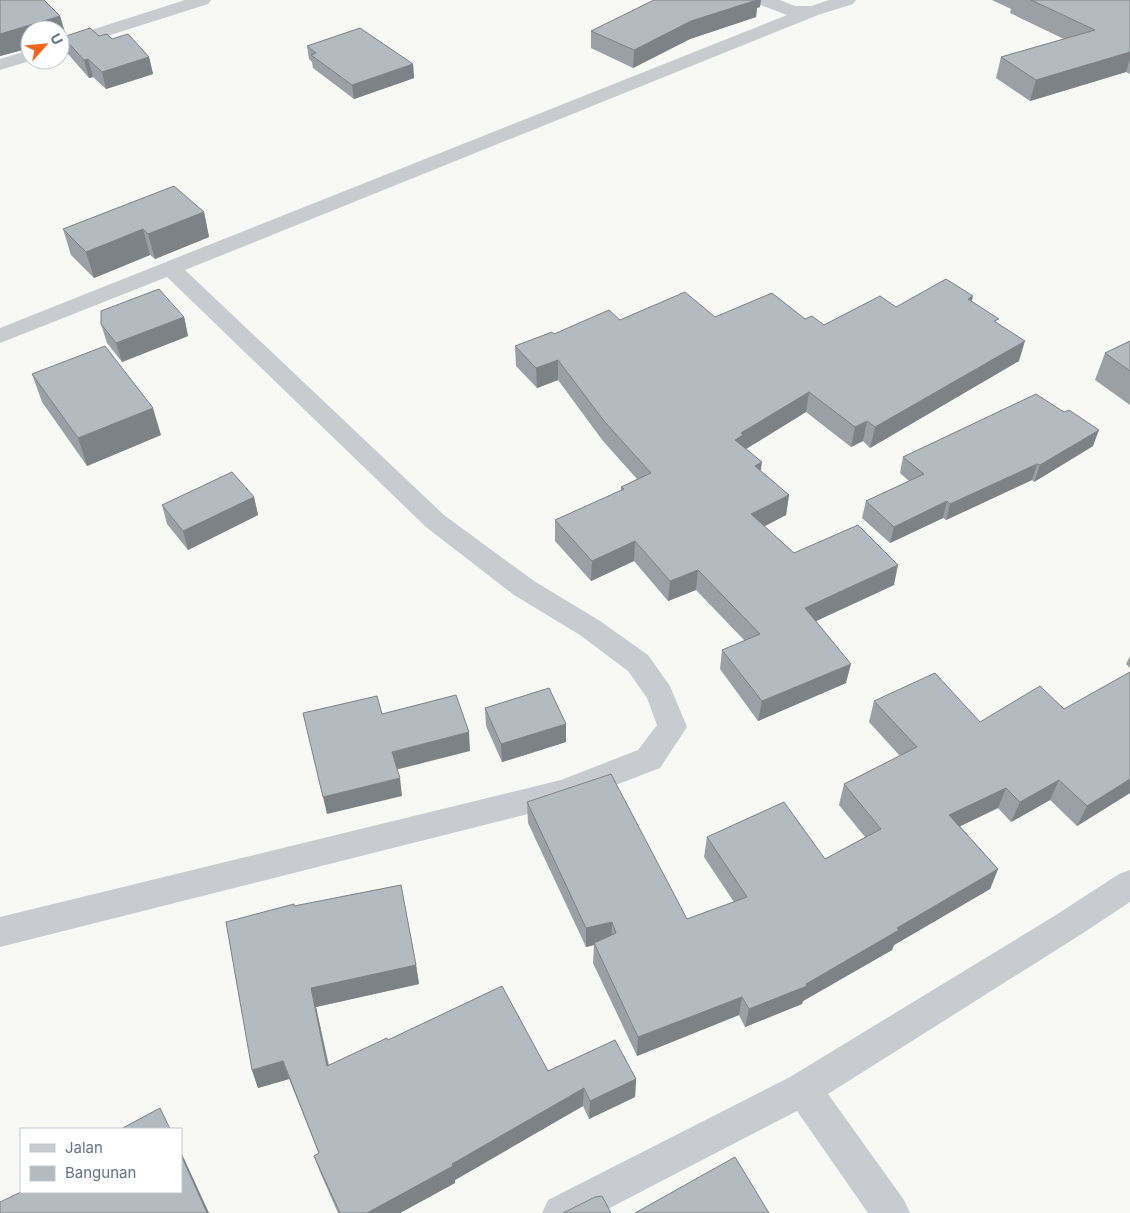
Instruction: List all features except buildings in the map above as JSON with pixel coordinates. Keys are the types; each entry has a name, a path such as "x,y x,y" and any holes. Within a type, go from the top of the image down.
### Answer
{"street":[{"path":"70,43 202,0"},
{"path":"764,0 793,10 812,11"},
{"path":"0,336 812,11 847,0"},
{"path":"0,65 20,58"},
{"path":"0,932 564,792 649,759 672,727 660,694 638,663 590,628 524,588 435,521 170,268"},
{"path":"561,1213 803,1089 1068,925 1130,884"},
{"path":"803,1089 891,1213"}]}
